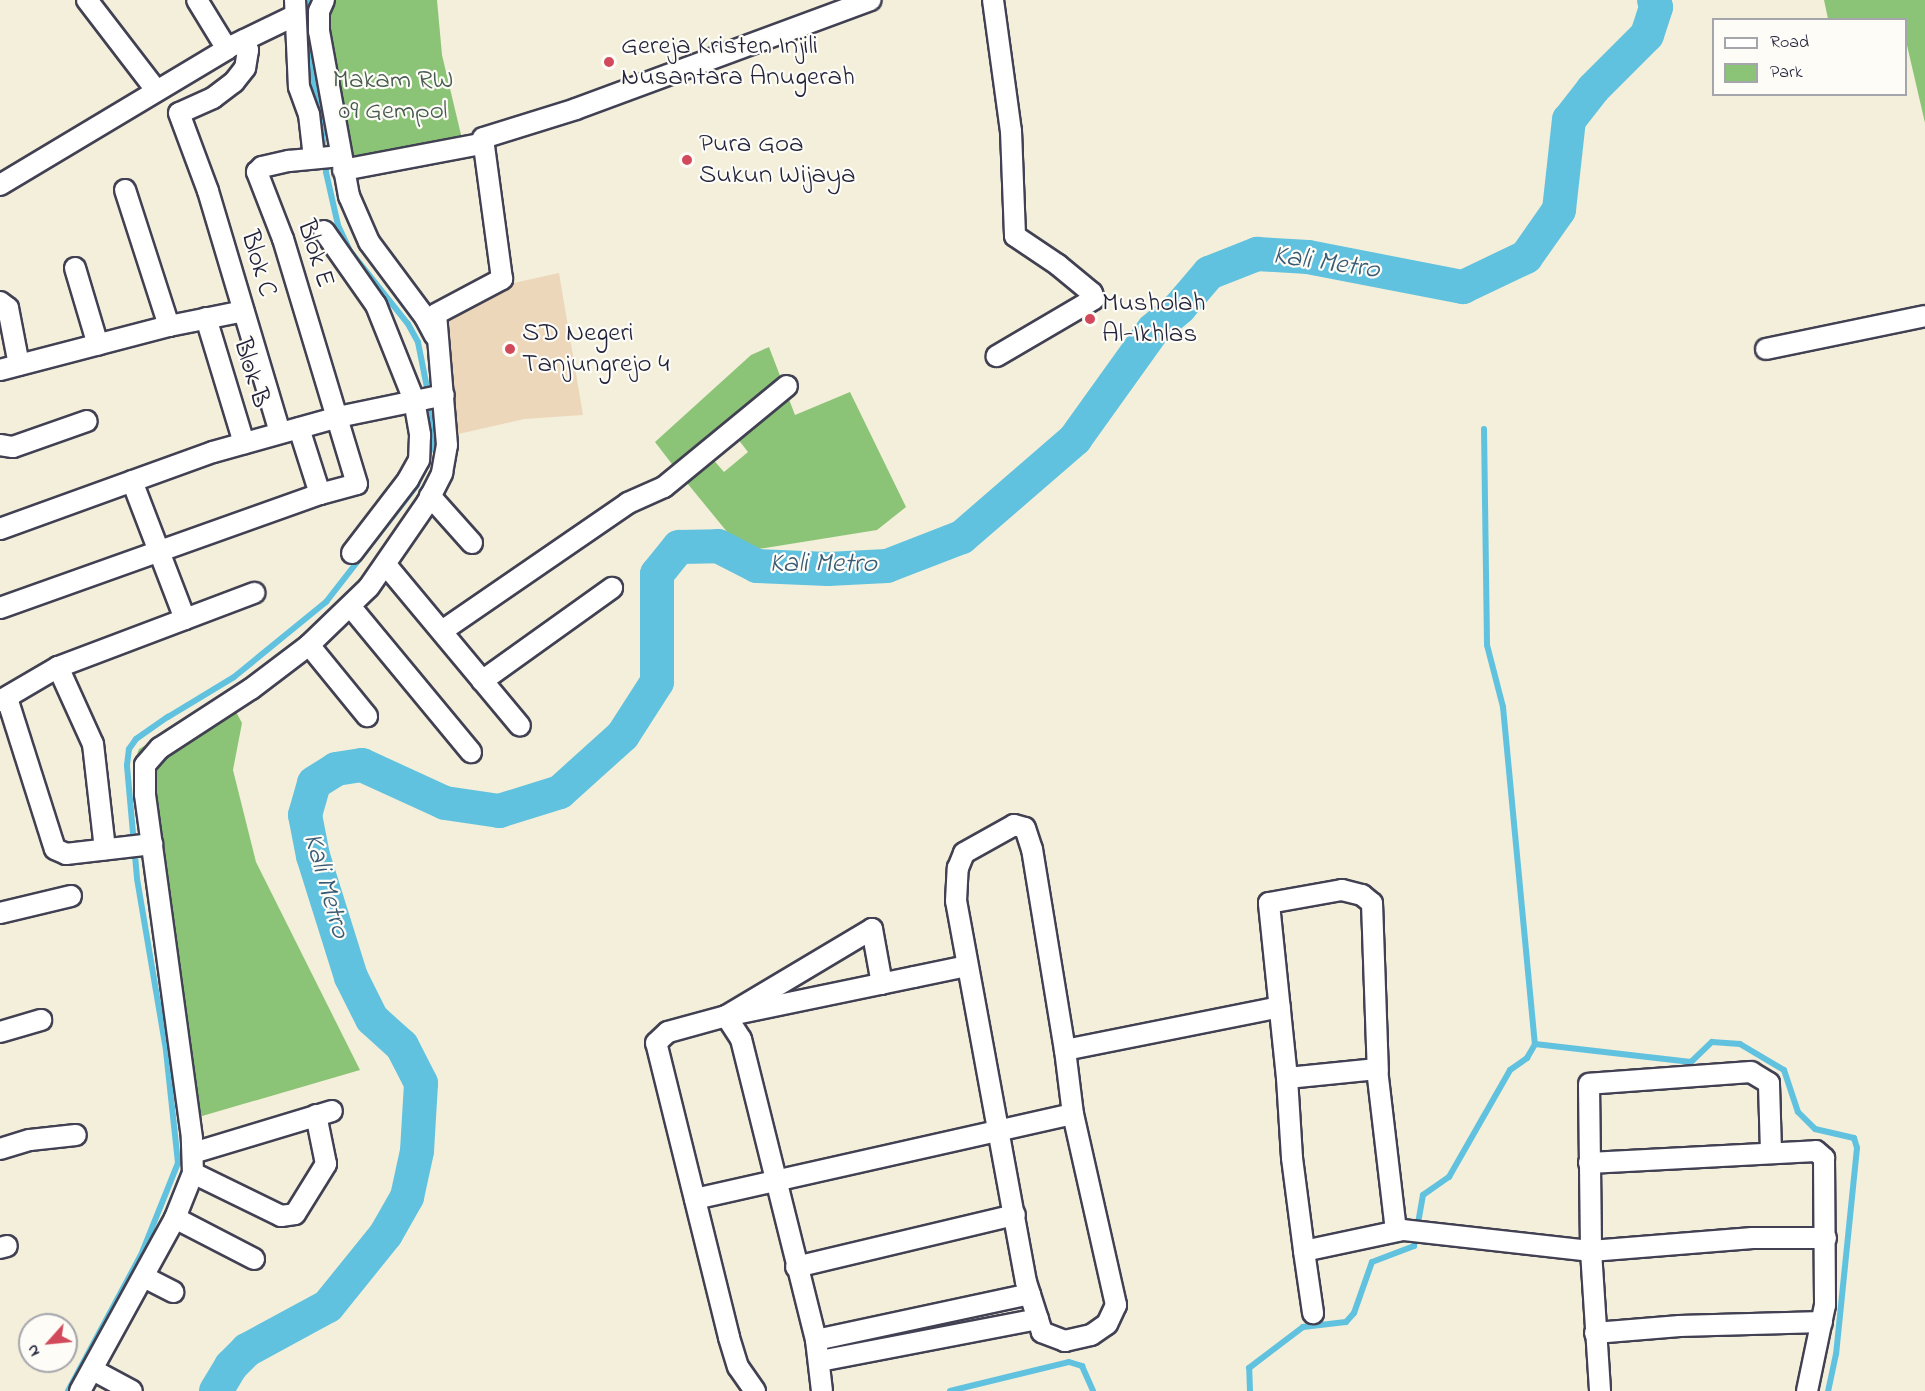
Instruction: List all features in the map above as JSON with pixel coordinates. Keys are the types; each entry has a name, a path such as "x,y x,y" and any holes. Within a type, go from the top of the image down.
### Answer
{"street":[{"path":"87,0 156,90"},
{"path":"196,0 236,45"},
{"path":"324,0 319,11 319,31 330,160"},
{"path":"352,553 390,506 419,460 439,347 436,314 440,309 502,279 483,138 576,109 871,0"},
{"path":"993,0 1011,131 1015,236 1058,264 1092,293 1094,299 997,356"},
{"path":"0,185 295,8 299,87 309,114 369,242 425,317 439,347"},
{"name":"Blok C","path":"236,45 248,50 245,68 234,82 213,98 179,113 244,311 289,430 320,494"},
{"path":"330,160 482,144"},
{"name":"Blok E","path":"330,160 262,167 257,172 284,239 338,417"},
{"path":"125,190 169,326"},
{"path":"80,1391 175,1218 193,1173 193,1153 140,846 148,758 311,648 355,612 390,571 442,473 447,445 430,397 376,305 324,231"},
{"path":"75,268 98,345"},
{"path":"0,302 8,308 10,368 169,326 244,311"},
{"path":"1766,349 1925,316"},
{"name":"Blok B","path":"206,318 244,443"},
{"path":"442,631 628,503 664,487 787,386"},
{"path":"0,529 244,443 338,417 430,397"},
{"path":"0,608 320,494 357,484 338,417"},
{"path":"0,445 13,447 87,421"},
{"path":"132,481 185,619"},
{"path":"430,496 472,543"},
{"path":"390,571 520,726"},
{"path":"311,648 390,571"},
{"path":"482,681 612,588"},
{"path":"140,846 66,854 55,849 4,700 58,667 254,593"},
{"path":"355,612 471,752"},
{"path":"311,648 367,716"},
{"path":"58,667 93,744 105,849"},
{"path":"1014,825 1025,828 1032,849 1050,946 1065,1050 1072,1114 1116,1305 1107,1324 1091,1335 1065,1341 1042,1332 1030,1294 997,1133 956,901 958,868 964,853 1014,825"},
{"path":"1313,1313 1292,1158 1287,1078 1269,903 1342,890 1362,895 1372,903 1378,1071 1396,1231"},
{"path":"0,913 70,896"},
{"path":"726,1016 872,929 882,984"},
{"path":"755,1391 738,1367 656,1043 668,1032 726,1016 967,966"},
{"path":"1065,1050 1280,1007"},
{"path":"726,1016 741,1040 816,1340 822,1391"},
{"path":"0,1032 41,1020"},
{"path":"1287,1078 1373,1068 1378,1071"},
{"path":"1600,1391 1591,1251 1589,1084 1751,1072 1769,1083 1771,1152"},
{"path":"193,1153 324,1113 326,1164 295,1214 281,1216 193,1173"},
{"path":"695,1199 997,1133 1072,1114"},
{"path":"0,1149 30,1140 76,1135"},
{"path":"1589,1163 1816,1151 1824,1158 1826,1238 1822,1322 1807,1391"},
{"path":"796,1267 1015,1215"},
{"path":"175,1218 254,1259"},
{"path":"1304,1251 1396,1231 1431,1232 1591,1251 1752,1238 1826,1238"},
{"path":"144,1277 173,1292"},
{"path":"816,1340 1030,1294"},
{"path":"922,1318 929,1341"},
{"path":"820,1361 1038,1320"},
{"path":"1595,1334 1680,1326 1822,1322"},
{"path":"93,1370 132,1391"}],"shaded area":[{"name":"SD Negeri Tanjungrejo 4","path":"559,273 583,415 524,419 454,435 441,320 504,285"}],"green space":[{"name":"Makam RW 09 Gempol","path":"335,0 437,0 442,55 463,143 349,164 327,37 327,12"},
{"path":"1824,0 1925,0 1925,123 1907,45 1907,18 1828,18"},
{"path":"769,347 795,415 850,392 906,507 877,530 752,550 728,533 683,478 710,456 724,472 748,452 727,425 675,468 655,442 751,355"},
{"path":"228,697 242,723 233,770 256,862 360,1070 185,1121 134,762 139,749"}],"waterway":[{"path":"304,18 308,0"},
{"name":"Kali Metro","path":"216,1391 231,1366 247,1350 328,1306 386,1234 407,1197 417,1151 421,1083 402,1046 372,1019 351,977 313,856 305,815 314,783 336,769 362,765 445,803 499,811 560,792 623,735 657,682 657,574 679,547 718,546 757,566 828,569 887,566 962,537 1075,439 1153,330 1180,307 1209,273 1257,254 1308,257 1463,287 1526,257 1559,210 1569,120 1593,89 1647,35 1656,7 1654,0"},
{"path":"68,1391 141,1255 178,1163 166,1050 137,878 127,765 129,749 136,739 168,717 234,677 326,602 417,485 432,445 432,413 418,342 408,324 350,251 338,225 326,172 322,131 306,43"},
{"path":"1484,429 1487,645 1503,707 1535,1044 1691,1062 1712,1042 1740,1044 1784,1070 1798,1112 1815,1129 1854,1138 1857,1148 1836,1354 1828,1391"},
{"path":"1250,1391 1249,1368 1303,1327 1346,1322 1354,1313 1372,1262 1414,1246 1423,1195 1449,1177 1510,1070 1527,1058 1535,1044"},
{"path":"950,1391 1069,1362 1082,1366 1093,1391"}],"place":[{"name":"Gereja Kristen Injili Nusantara Anugerah","path":"609,62"},
{"name":"Pura Goa Sukun Wijaya","path":"687,160"},
{"name":"Musholah Al-Ikhlas","path":"1090,319"},
{"name":"SD Negeri Tanjungrejo 4","path":"510,349"}]}
